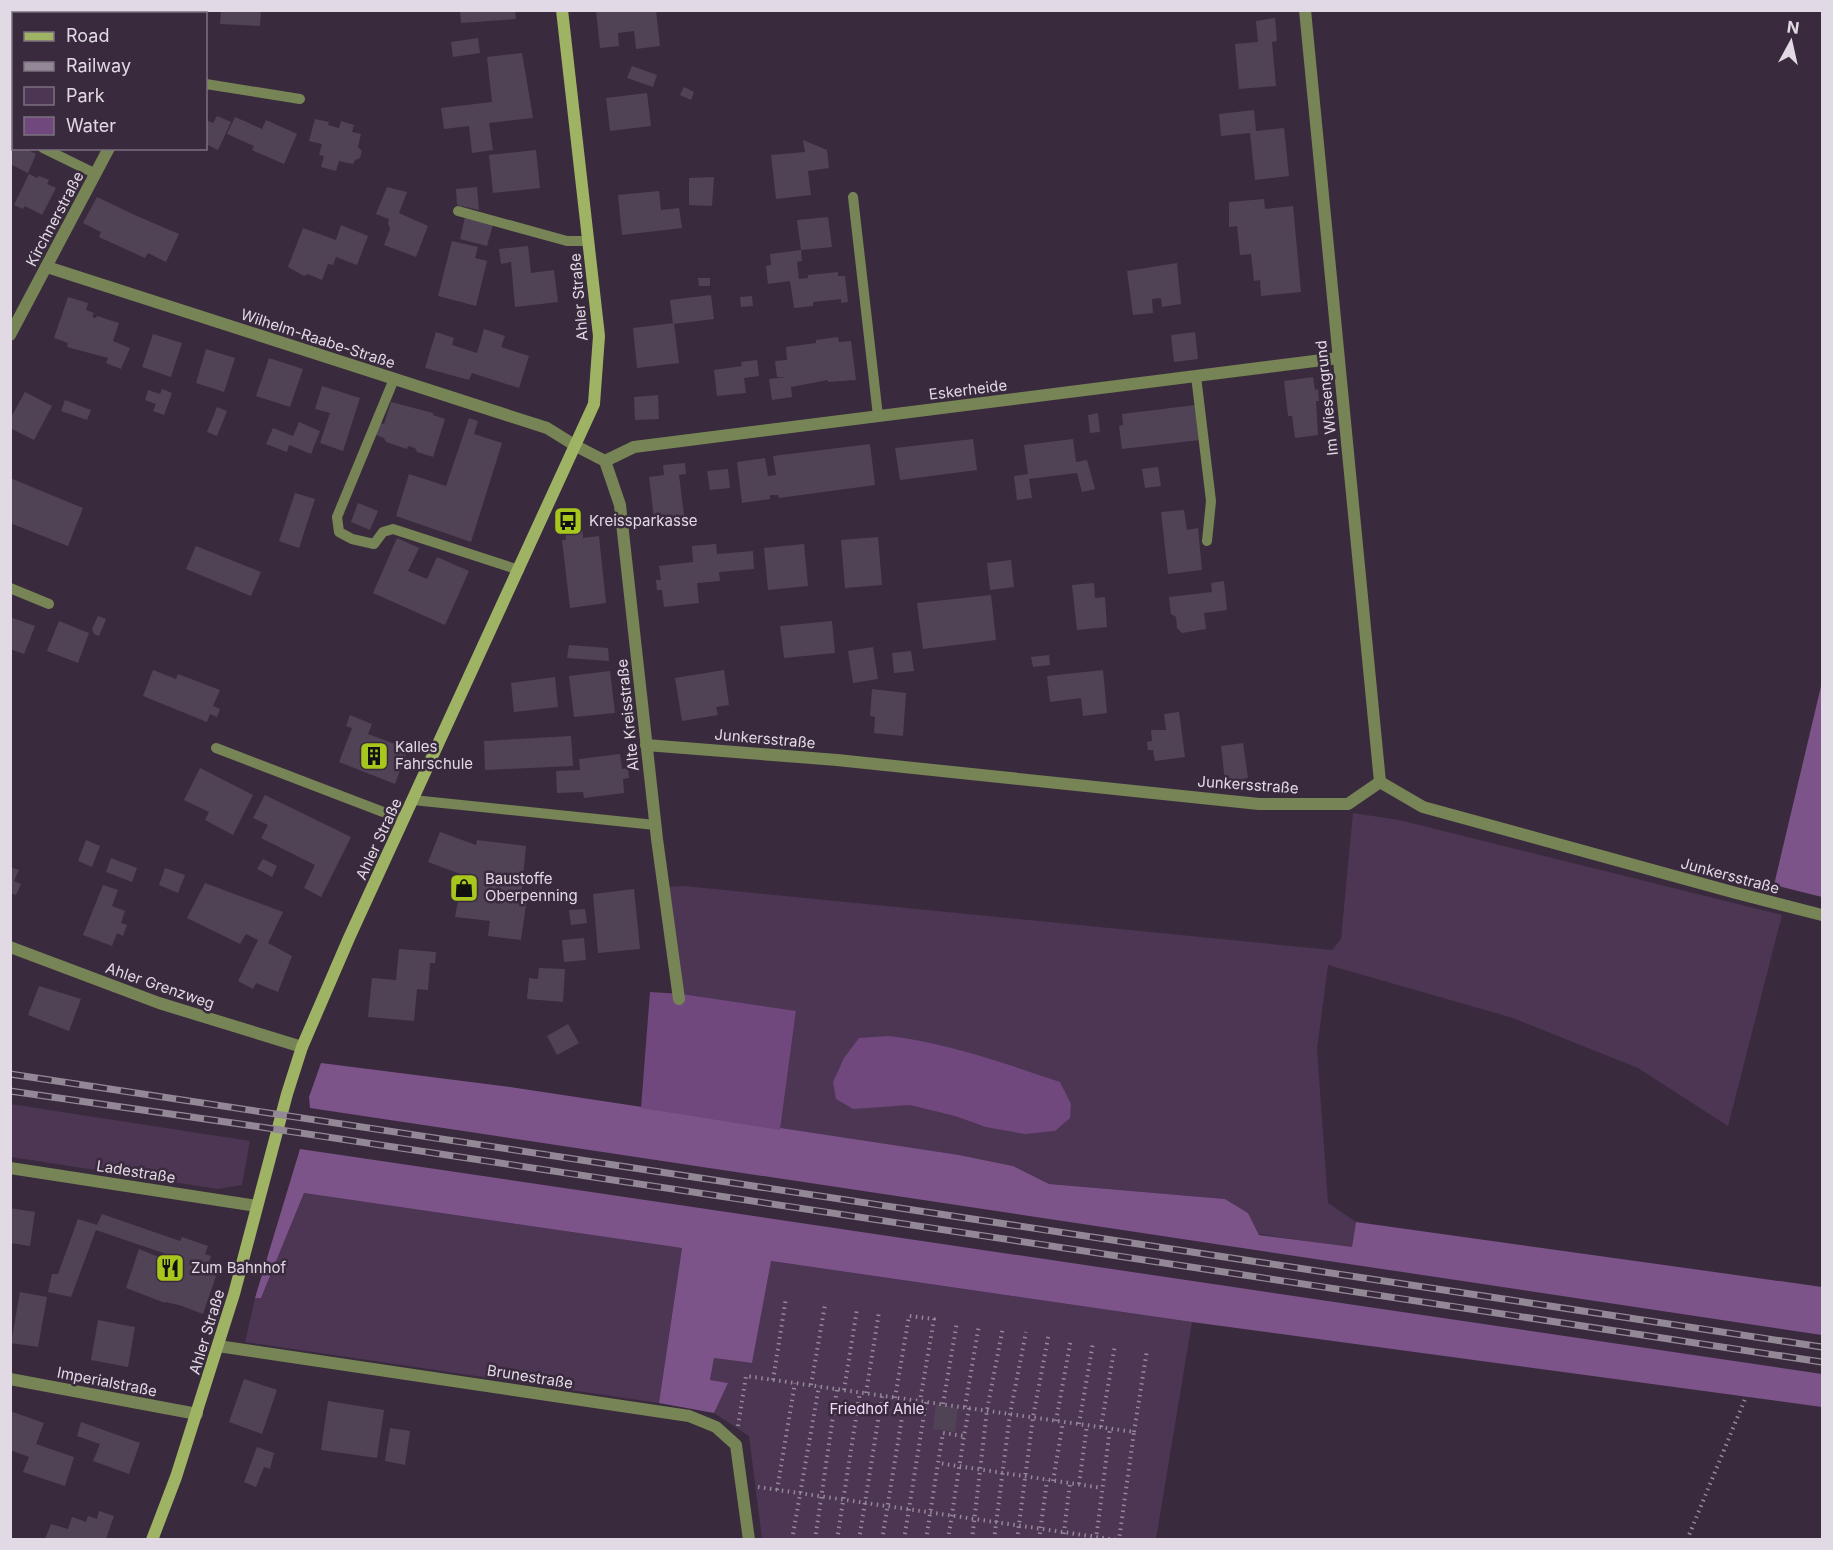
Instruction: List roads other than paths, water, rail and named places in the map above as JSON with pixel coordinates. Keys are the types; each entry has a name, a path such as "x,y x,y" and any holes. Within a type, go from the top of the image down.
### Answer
{"main road":[{"name":"Ahler Straße","path":"152,1539 176,1477 234,1294 287,1094 303,1047 349,938 594,404 599,336 562,10"}],"street":[{"name":"Im Wiesengrund","path":"1305,10 1380,782"},
{"name":"Kirchnerstraße","path":"10,335 108,150"},
{"name":"Wilhelm-Raabe-Straße","path":"47,267 547,428 576,447"},
{"name":"Eskerheide","path":"605,461 634,447 1338,358"},
{"path":"576,447 605,461"},
{"name":"Alte Kreisstraße","path":"605,461 620,505 655,825 679,999"},
{"name":"Junkersstraße","path":"646,745 837,760 1259,804 1348,804 1380,782 1423,807 1822,915"},
{"name":"Ahler Grenzweg","path":"10,947 159,1003 303,1047"},
{"name":"Ladestraße","path":"10,1168 257,1206"},
{"name":"Brunestraße","path":"218,1346 689,1416 716,1427 736,1445 749,1539"},
{"name":"Imperialstraße","path":"10,1379 197,1414"}],"lane":[{"path":"207,84 300,99"},
{"path":"46,150 96,174"},
{"path":"853,197 878,416"},
{"path":"458,212 567,241 588,241"},
{"path":"1196,376 1210,501 1207,541"},
{"path":"394,379 337,517 339,532 352,539 374,544 383,532 393,529 519,570"},
{"path":"10,588 49,604"},
{"path":"216,748 404,820"},
{"path":"413,800 655,825"}],"water":[{"path":"650,992 682,994 796,1011 780,1130 641,1108"},
{"path":"889,1036 933,1043 1060,1082 1071,1104 1070,1118 1055,1131 1025,1134 986,1127 955,1116 910,1105 853,1109 836,1099 833,1082 844,1058 859,1038"}],"railway":[{"path":"10,1074 1822,1347"},
{"path":"10,1091 1822,1362"}],"place":[{"name":"Kreissparkasse","path":"568,521"},
{"name":"Kalles Fahrschule","path":"374,756"},
{"name":"Baustoffe Oberpenning","path":"464,888"},
{"name":"Zum Bahnhof","path":"170,1268"}],"park label":[{"name":"Friedhof Ahle","path":"877,1409"}]}
